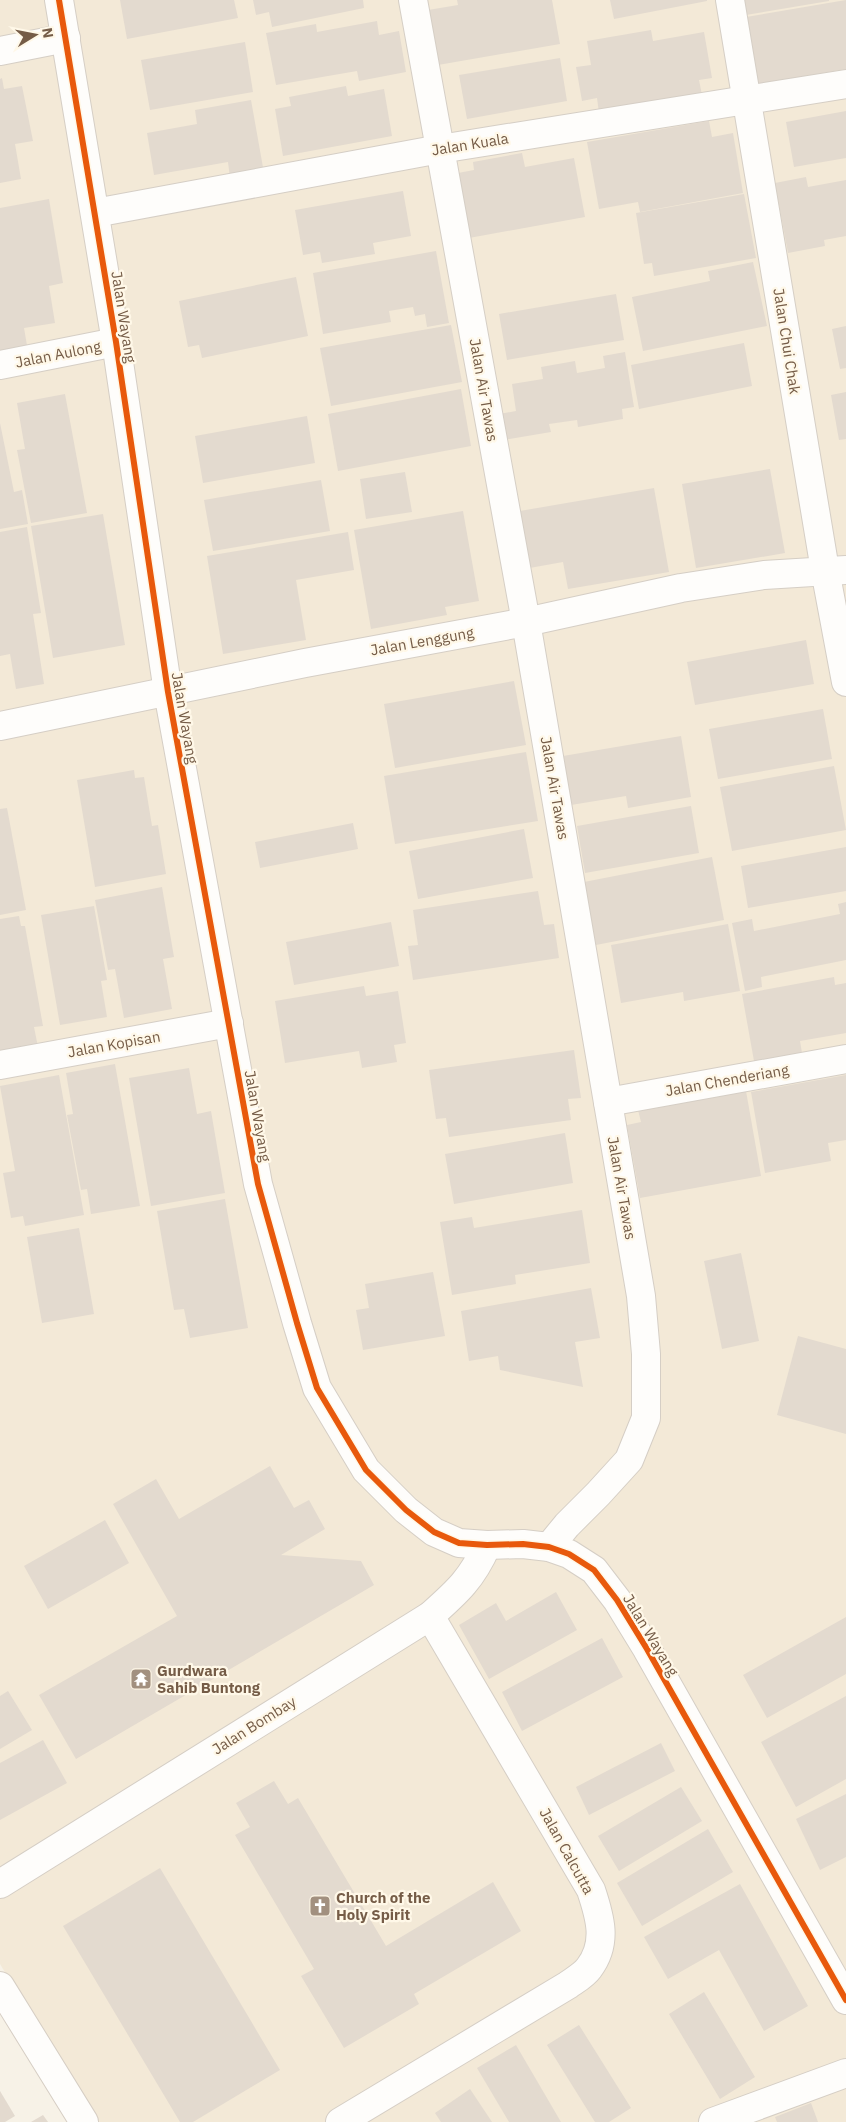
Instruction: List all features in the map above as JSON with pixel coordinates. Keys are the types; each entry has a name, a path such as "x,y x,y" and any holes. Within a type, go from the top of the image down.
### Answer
{"street":[{"name":"Jalan Wayang","path":"59,0 116,342 168,692 258,1184 317,1388 366,1470 406,1510 434,1532 459,1543 487,1545 523,1544 549,1547 569,1554 594,1570 617,1600 647,1649 846,2000"},
{"name":"Jalan Air Tawas","path":"413,0 526,622 641,1296 646,1354 646,1418 629,1460 567,1525 549,1547"},
{"name":"Jalan Chui Chak","path":"730,0 746,99 835,570 846,682"},
{"path":"0,50 66,38"},
{"name":"Jalan Kuala","path":"95,213 440,149 846,84"},
{"name":"Jalan Aulong","path":"0,365 116,342"},
{"name":"Jalan Lenggung","path":"0,726 305,663 526,622 681,588 764,575 835,570"},
{"name":"Jalan Kopisan","path":"0,1065 229,1023"},
{"name":"Jalan Chenderiang","path":"608,1102 846,1059"},
{"name":"Jalan Bombay","path":"0,1884 430,1616 463,1587 478,1565 487,1545"},
{"name":"Jalan Calcutta","path":"340,2122 568,1985 589,1969 600,1946 601,1921 591,1890 430,1616"},
{"path":"0,1986 84,2122"},
{"path":"713,2122 846,2073"}],"shaded area":[{"path":"0,0 846,0 846,2122 95,2122 0,1964"}],"building":[{"path":"120,0 234,0 238,18 127,39"},
{"path":"253,0 363,0 364,8 272,27 269,12 256,15"},
{"path":"457,0 552,0 560,44 438,65 428,10 458,5"},
{"path":"610,0 707,0 707,1 614,19"},
{"path":"743,0 829,0 829,1 746,15"},
{"path":"846,0 846,69 758,84 746,17"},
{"path":"377,21 379,35 399,31 406,72 359,81 357,71 276,85 266,33 316,24 317,32"},
{"path":"651,30 653,41 704,32 712,78 699,80 702,95 599,113 597,98 582,101 576,67 591,65 587,41"},
{"path":"245,42 253,92 150,110 141,60"},
{"path":"560,58 567,101 467,119 459,75"},
{"path":"2,78 4,89 22,86 33,141 15,144 21,179 0,183 0,79"},
{"path":"346,86 348,96 384,89 392,136 283,156 275,109 291,106 289,97"},
{"path":"251,100 264,173 230,178 228,162 154,175 147,133 197,124 195,110"},
{"path":"846,111 846,158 794,167 786,122"},
{"path":"709,121 712,137 733,133 743,193 640,212 638,202 599,209 587,142"},
{"path":"522,153 525,167 574,158 585,217 469,238 458,173 474,170 473,162"},
{"path":"806,177 808,187 846,180 846,236 824,240 825,246 788,253 775,183"},
{"path":"403,191 411,236 373,243 375,254 322,263 320,252 303,255 295,210"},
{"path":"744,194 756,258 654,276 652,263 644,264 636,213"},
{"path":"49,199 63,283 49,286 55,323 24,328 29,357 0,353 0,208"},
{"path":"436,251 449,323 427,327 425,314 415,316 413,307 389,311 391,322 323,334 313,273"},
{"path":"753,262 767,326 643,351 632,297 710,281 708,271"},
{"path":"296,277 308,336 202,358 199,345 188,347 179,301"},
{"path":"616,294 624,340 507,360 499,314"},
{"path":"451,325 462,382 331,406 320,348"},
{"path":"846,326 846,368 840,369 832,329"},
{"path":"744,343 752,386 639,409 631,365"},
{"path":"625,352 634,407 622,409 623,419 578,427 577,420 549,424 551,432 503,440 499,414 516,411 512,384 543,379 541,367 575,361 577,373 605,368 603,356"},
{"path":"461,389 471,446 338,471 328,414"},
{"path":"846,392 846,439 839,440 831,395"},
{"path":"65,394 87,513 31,523 17,450 25,449 17,403"},
{"path":"307,416 315,463 203,483 195,436"},
{"path":"0,423 14,492 22,490 28,524 0,529"},
{"path":"770,469 785,553 696,568 682,484"},
{"path":"405,472 412,512 366,519 360,479"},
{"path":"321,480 330,531 213,551 204,500"},
{"path":"654,488 669,572 568,589 563,562 524,569 514,512"},
{"path":"463,511 479,601 445,607 447,615 371,629 354,530"},
{"path":"103,514 125,645 53,658 31,526"},
{"path":"27,527 41,613 33,614 44,684 16,689 10,654 0,656 0,532"},
{"path":"348,532 354,570 296,580 306,640 223,654 207,556"},
{"path":"806,640 814,684 695,705 687,662"},
{"path":"514,681 526,745 395,768 384,704"},
{"path":"823,709 832,759 718,779 709,729"},
{"path":"681,736 691,797 628,808 626,796 571,805 563,756"},
{"path":"526,752 538,821 395,844 384,776"},
{"path":"834,766 846,830 732,851 720,787"},
{"path":"134,770 135,778 144,777 152,826 158,825 166,874 95,887 77,780"},
{"path":"691,806 699,853 585,873 577,826"},
{"path":"7,808 26,910 0,915 0,809"},
{"path":"353,823 358,849 260,868 255,842"},
{"path":"524,829 533,878 418,899 409,851"},
{"path":"846,847 846,891 748,908 741,866"},
{"path":"712,857 724,920 596,945 584,882"},
{"path":"162,887 174,957 163,959 172,1009 124,1018 115,969 108,970 95,900"},
{"path":"538,891 544,925 554,924 559,958 413,980 408,946 418,945 413,910"},
{"path":"846,902 846,960 761,977 762,987 745,991 732,923 752,919 754,931 840,914 838,904"},
{"path":"94,906 107,980 101,981 107,1017 60,1025 41,915"},
{"path":"19,916 21,926 25,926 43,1026 34,1027 38,1047 0,1054 0,919"},
{"path":"391,922 399,966 294,985 286,942"},
{"path":"728,924 740,991 684,1001 683,992 621,1003 611,945"},
{"path":"834,977 835,985 846,983 846,1033 800,1041 802,1053 754,1061 742,994"},
{"path":"364,986 366,996 398,991 406,1043 394,1045 397,1062 362,1068 359,1051 285,1063 275,1001"},
{"path":"574,1050 581,1098 568,1099 571,1120 449,1137 446,1118 436,1119 429,1070"},
{"path":"115,1064 140,1206 91,1214 87,1189 81,1190 67,1115 73,1114 66,1073"},
{"path":"189,1068 197,1114 211,1111 225,1193 151,1206 129,1078"},
{"path":"59,1075 84,1215 25,1226 23,1216 11,1218 3,1173 15,1171 0,1086"},
{"path":"846,1075 846,1140 828,1143 831,1161 765,1173 751,1092"},
{"path":"746,1091 761,1176 640,1198 627,1125 641,1122 638,1110"},
{"path":"565,1133 573,1183 454,1204 445,1154"},
{"path":"225,1199 248,1328 190,1338 184,1309 174,1310 157,1211"},
{"path":"582,1210 590,1263 515,1275 516,1284 452,1295 440,1222 472,1217 474,1228"},
{"path":"79,1228 94,1314 42,1323 27,1237"},
{"path":"741,1253 759,1341 722,1349 704,1261"},
{"path":"433,1272 445,1336 363,1350 356,1310 369,1308 365,1284"},
{"path":"591,1288 600,1338 575,1342 583,1387 500,1370 498,1356 469,1361 461,1311"},
{"path":"798,1336 846,1349 846,1434 777,1415"},
{"path":"270,1466 294,1508 309,1500 325,1529 281,1555 361,1561 374,1585 76,1759 39,1695 177,1616 113,1504 156,1479 179,1519"},
{"path":"105,1520 129,1563 48,1609 24,1566"},
{"path":"556,1592 577,1630 489,1679 459,1625 496,1603 506,1621"},
{"path":"846,1617 846,1674 767,1718 743,1675"},
{"path":"602,1638 623,1677 522,1731 502,1692"},
{"path":"8,1691 32,1730 0,1749 0,1696"},
{"path":"846,1696 846,1779 796,1807 761,1742"},
{"path":"43,1740 67,1783 0,1820 0,1763"},
{"path":"661,1743 675,1771 589,1815 576,1787"},
{"name":"Church of the Holy Spirit","path":"274,1781 288,1804 298,1798 386,1946 493,1882 521,1931 414,1994 419,2004 344,2048 301,1976 314,1969 235,1835 250,1827 236,1803"},
{"path":"681,1787 702,1821 619,1871 598,1836"},
{"path":"846,1794 846,1857 820,1870 796,1819"},
{"path":"708,1829 733,1872 642,1926 617,1883"},
{"path":"160,1868 280,2070 193,2122 180,2122 63,1926"},
{"path":"740,1884 808,2006 764,2031 719,1950 668,1979 644,1937"},
{"path":"704,1992 755,2077 720,2099 669,2014"},
{"path":"579,2025 631,2108 609,2122 595,2122 547,2045"},
{"path":"516,2045 561,2122 509,2122 477,2068"},
{"path":"470,2089 492,2122 441,2122 435,2113"},
{"path":"0,2091 15,2116 5,2122 0,2122"},
{"path":"811,2103 818,2122 777,2122 775,2117"},
{"path":"43,2115 48,2122 31,2122"}],"cycle path":[{"path":"59,0 116,342 168,692 258,1184 317,1388 366,1470 406,1510 434,1532 459,1543 487,1545 523,1544 549,1547 569,1554 594,1570 617,1600 647,1649 846,2000"}],"place":[{"name":"Gurdwara Sahib Buntong","path":"141,1679"},
{"name":"Church of the Holy Spirit","path":"320,1906"}]}
